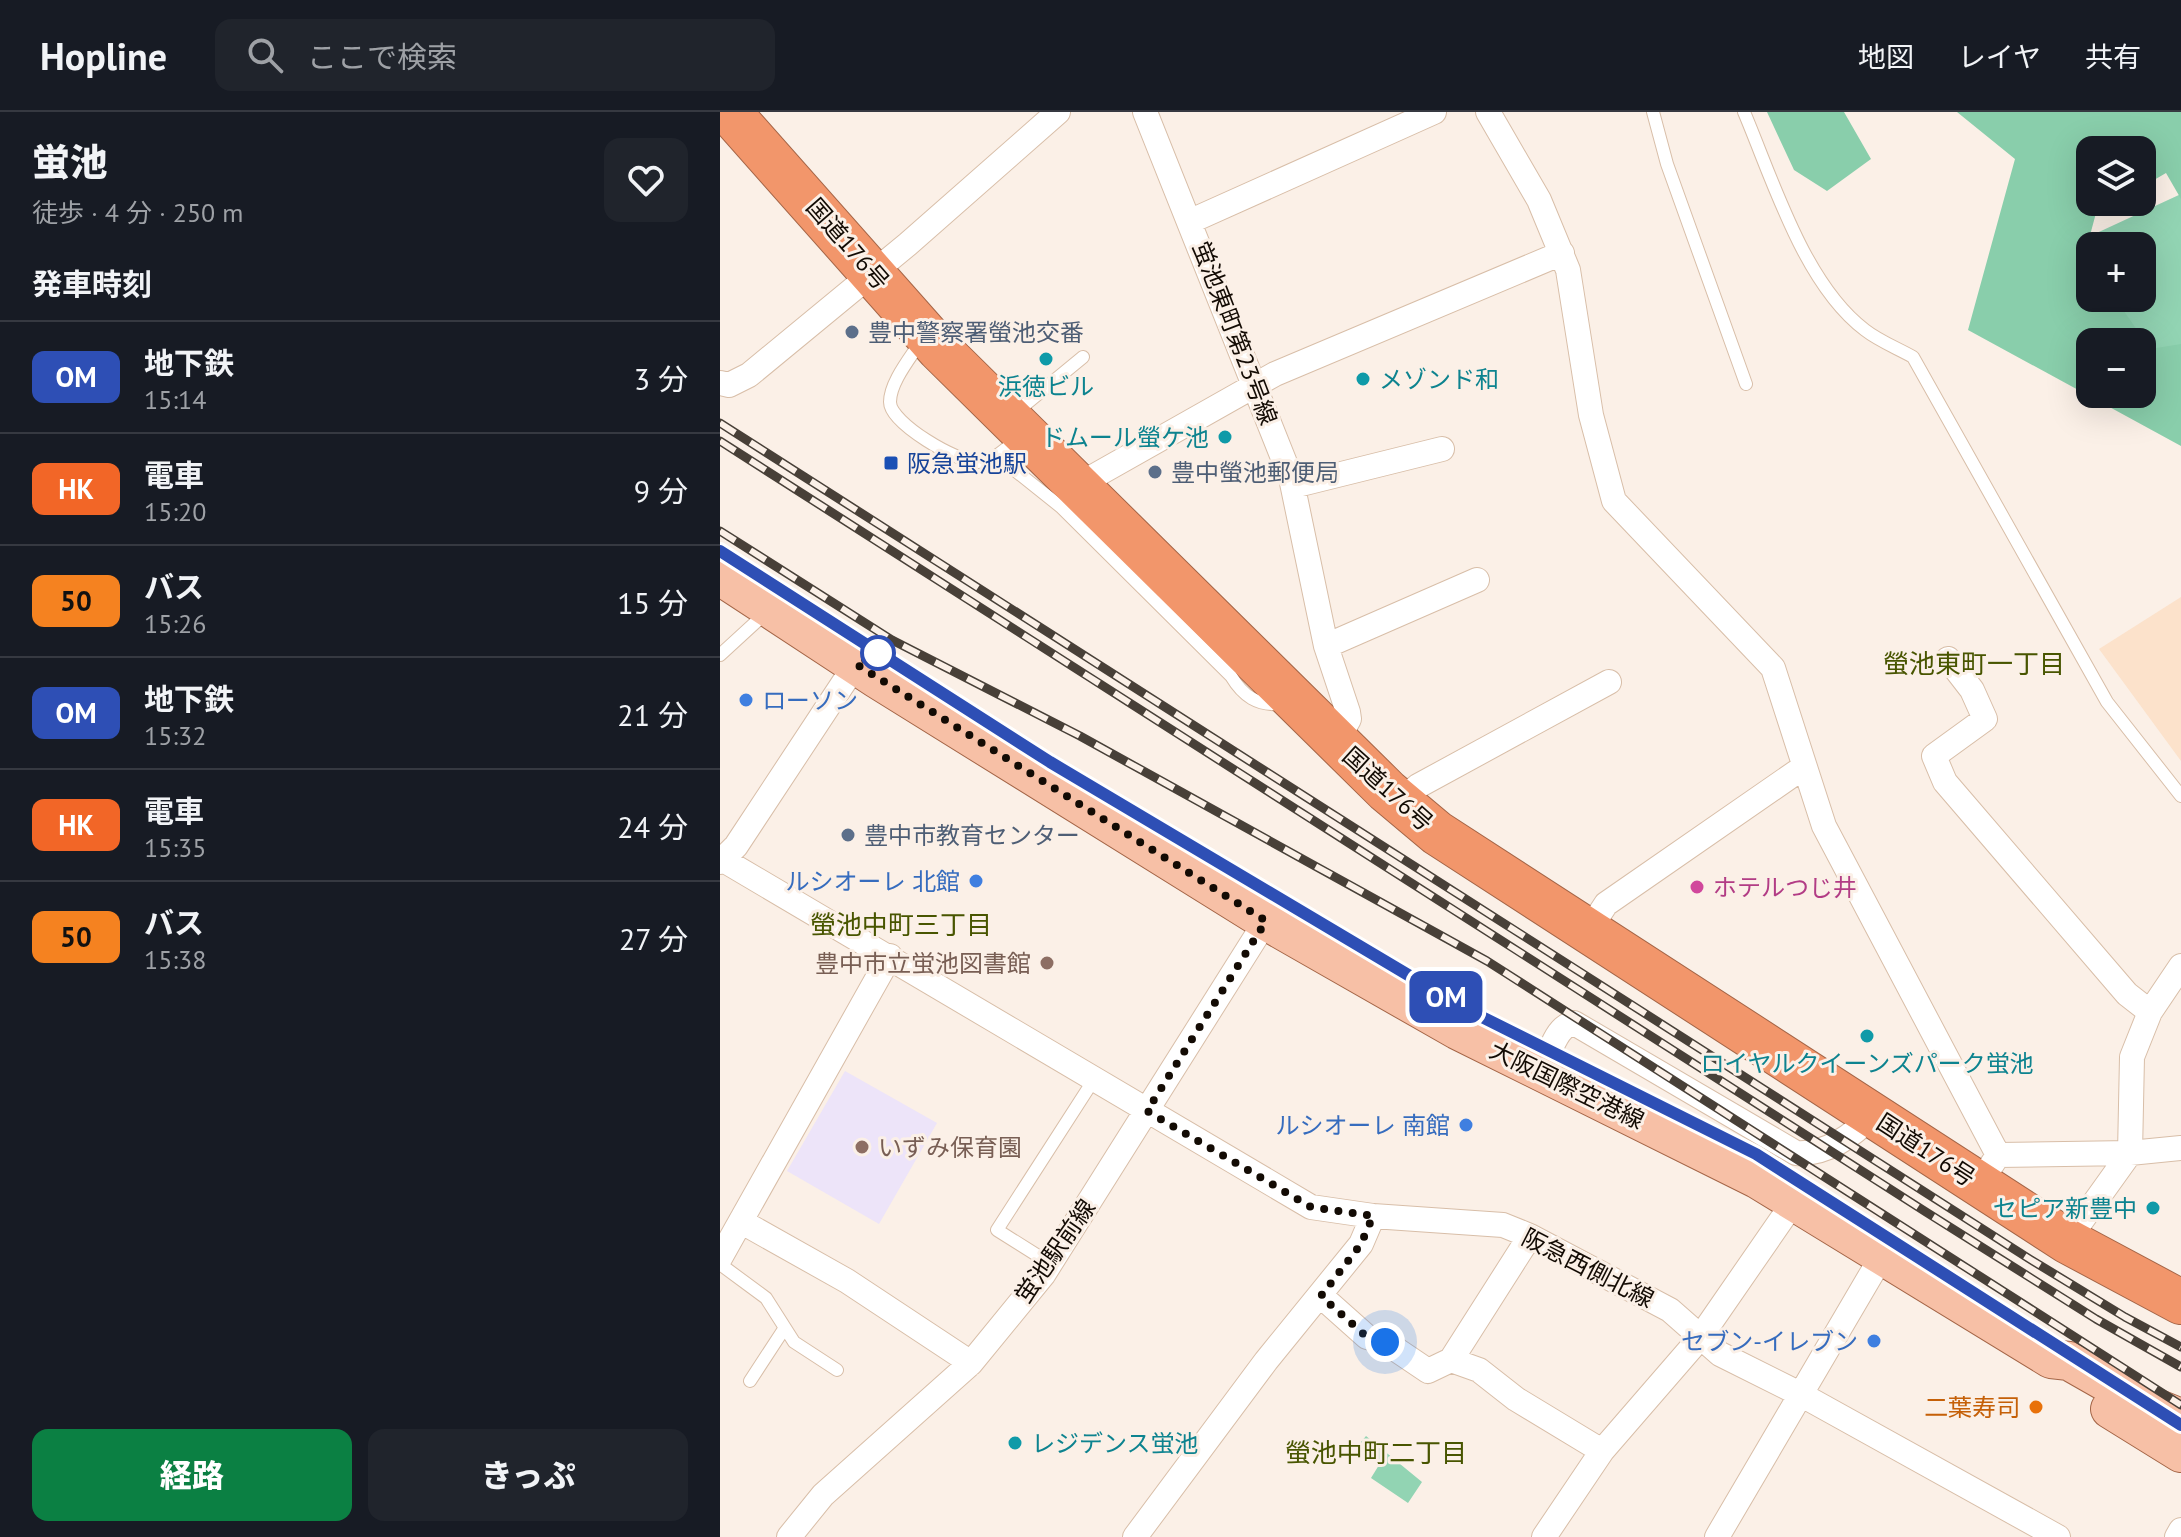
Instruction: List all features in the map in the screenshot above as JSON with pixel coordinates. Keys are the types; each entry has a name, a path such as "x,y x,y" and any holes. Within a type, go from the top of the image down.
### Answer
{"highway":[{"name":"国道176号","path":"727,118 873,273 1009,437 1075,487 1292,700 1437,833 1872,1115 1989,1170 2067,1241 2181,1302"}],"main road":[{"name":"大阪国際空港線","path":"720,576 1266,921 1457,1030 1757,1179 2051,1359 2069,1361 2141,1402 2181,1418"},
{"name":"大阪国際空港線","path":"2051,1359 2060,1375 2181,1453"}],"street":[{"path":"720,383 739,382 873,273 1058,112"},
{"name":"蛍池東町第23号線","path":"1145,112 1256,385 1293,486 1326,646 1349,719 1336,742"},
{"path":"1191,221 1434,112"},
{"path":"1488,112 1539,200 1568,270 1591,415 1614,501 1773,668 1824,826 1989,1170 2181,1148"},
{"path":"1075,487 1256,385 1413,312 1562,253"},
{"path":"1293,486 1442,449"},
{"path":"1326,646 1477,580"},
{"path":"1948,659 1972,690 1985,719 1934,756 1945,782 2127,994 2150,1012"},
{"path":"721,860 736,846 856,664"},
{"path":"1400,801 1418,786 1609,682"},
{"path":"1587,933 1606,904 1798,771"},
{"name":"阪急西側北線","path":"721,860 890,956 1093,1081 1311,1207 1373,1216 1503,1225 1530,1236 1670,1310 1699,1339 1720,1354 1800,1394 2058,1537"},
{"name":"蛍池駅前線","path":"789,1537 823,1495 971,1363 1051,1264 1266,921"},
{"path":"720,1261 890,956"},
{"path":"2067,1241 2130,1153 2132,1057 2150,1012 2181,966"},
{"path":"1542,1072 1559,1033 1563,1027 1574,1023 1796,1153 1813,1152 1850,1137 1872,1115"},
{"path":"1544,1537 1602,1451 1699,1339 1793,1203"},
{"path":"1143,1535 1266,1361 1361,1244 1373,1216"},
{"path":"742,1222 847,1281 971,1363"},
{"path":"1321,1296 1367,1337 1385,1342 1428,1371 1451,1360 1530,1236"},
{"path":"1717,1537 1882,1256"},
{"path":"1451,1360 1479,1370 1516,1399 1602,1451"},
{"path":"2177,1537 2181,1530"}],"lane":[{"path":"1653,112 1667,164 1746,384"},
{"path":"1744,112 1803,248 1835,300 1864,330 1913,357 2107,702 2181,796"},
{"path":"925,333 894,388 890,402 892,410 948,455 981,462 1009,437 1083,357"},
{"path":"1009,437 1061,507 1231,676 1245,696 1270,705 1292,700"},
{"path":"720,655 770,609"},
{"path":"1051,1264 997,1230 1093,1081"},
{"path":"720,1261 766,1298 794,1342 837,1370"},
{"path":"750,1381 784,1329"}],"shaded area":[{"path":"2181,597 2181,761 2099,649"},
{"name":"いずみ保育園","path":"845,1071 937,1123 879,1224 787,1171"}],"green space":[{"path":"1767,112 1844,112 1871,159 1827,191 1794,170"},
{"path":"1957,112 2181,112 2181,199 2166,173 2156,179 2156,136 2076,136 2076,216 2095,216 2091,232 2076,232 2076,312 2125,312 2136,328 2076,328 2076,389 1968,330 2015,159"},
{"path":"2181,194 2181,365 2156,377 2156,328 2130,328 2123,312 2156,312 2156,232 2099,232 2133,216 2156,216 2156,206"},
{"path":"2181,344 2181,446 2111,408 2156,408 2156,348"},
{"path":"1366,1436 1422,1482 1408,1503 1371,1478 1379,1465 1357,1447"}],"railway":[{"path":"720,423 2028,1258 2181,1347"},
{"path":"720,441 1926,1212 2096,1319 2181,1367"},
{"path":"720,531 892,640 1080,736 1487,961 2181,1405"},
{"path":"720,552 1050,762 1462,1007 1756,1154 2181,1425"}],"metro line":[{"name":"OM","path":"720,551 967,711 1462,1007 1756,1154 2181,1425"}],"place":[{"name":"豊中警察署螢池交番","path":"852,332"},
{"name":"浜徳ビル","path":"1046,359"},
{"name":"メゾンド和","path":"1363,379"},
{"name":"ドムール螢ケ池","path":"1225,437"},
{"name":"阪急蛍池駅","path":"891,463"},
{"name":"豊中螢池郵便局","path":"1155,472"},
{"name":"ローソン","path":"746,700"},
{"name":"豊中市教育センター","path":"848,835"},
{"name":"ルシオーレ 北館","path":"976,881"},
{"name":"ホテルつじ井","path":"1697,887"},
{"name":"豊中市立蛍池図書館","path":"1047,963"},
{"name":"ロイヤルクイーンズパーク蛍池","path":"1867,1036"},
{"name":"ルシオーレ 南館","path":"1466,1125"},
{"name":"いずみ保育園","path":"862,1147"},
{"name":"セピア新豊中","path":"2153,1208"},
{"name":"セブン-イレブン","path":"1874,1341"},
{"name":"二葉寿司","path":"2036,1407"},
{"name":"レジデンス蛍池","path":"1015,1443"}],"district":[{"name":"螢池東町一丁目","path":"1974,663"},
{"name":"螢池中町三丁目","path":"901,924"},
{"name":"螢池中町二丁目","path":"1376,1452"}],"route":[{"path":"878,653 856,664 1266,921 1147,1111 1311,1207 1373,1216 1361,1244 1321,1296 1367,1337 1385,1342"}]}
